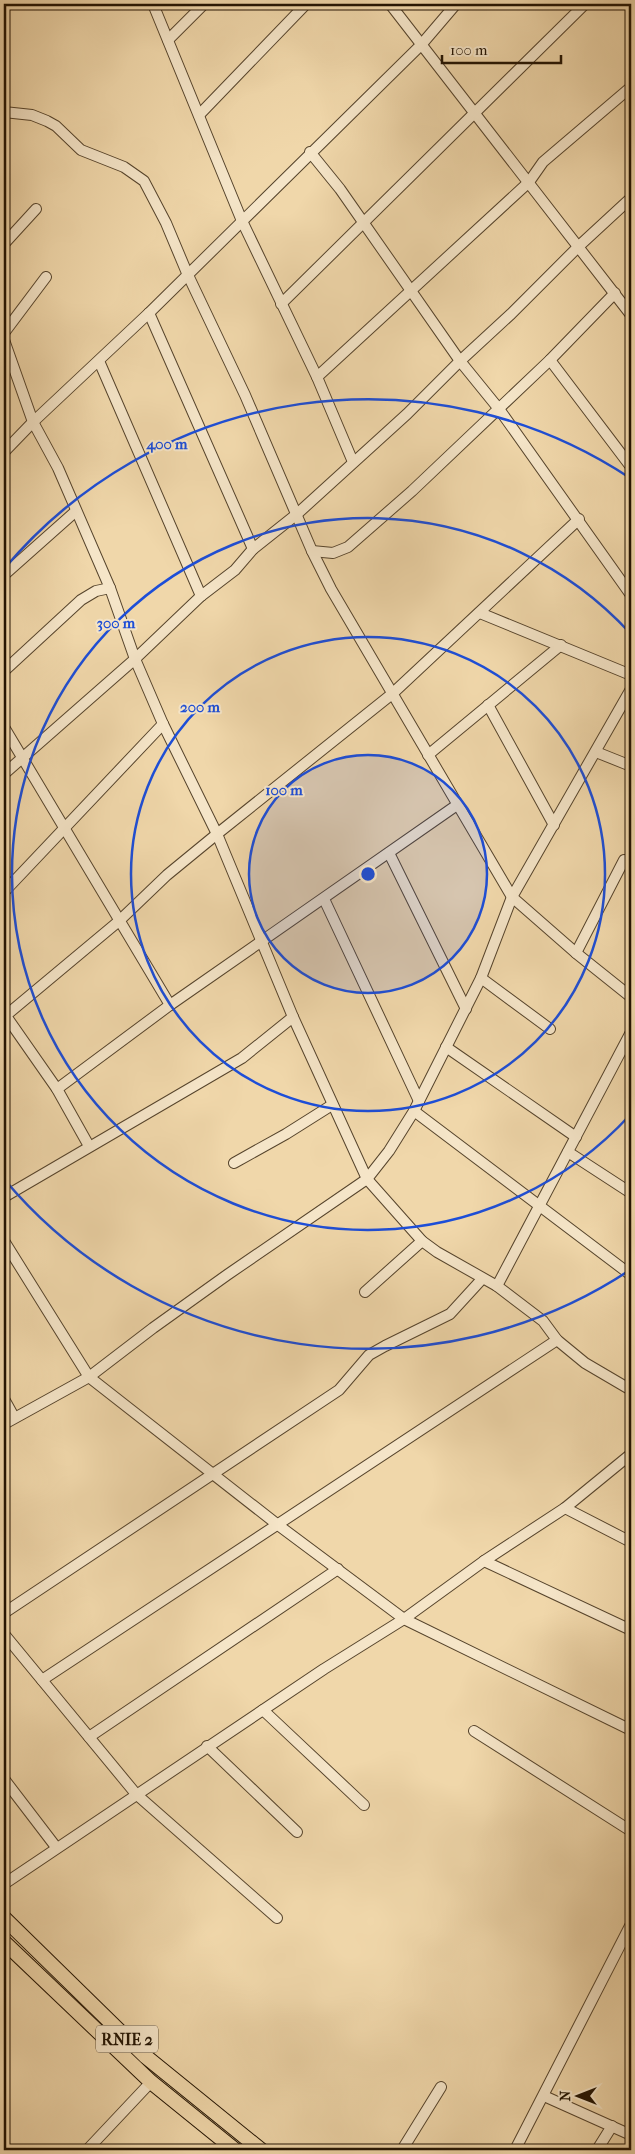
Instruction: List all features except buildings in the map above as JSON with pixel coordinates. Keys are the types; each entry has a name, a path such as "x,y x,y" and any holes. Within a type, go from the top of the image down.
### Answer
{"main road":[{"name":"RNIE 2","path":"4,1918 145,2056 260,2150"},
{"name":"RNIE 2","path":"4,1942 151,2082 226,2148"}],"street":[{"path":"153,4 242,221 317,377 353,462"},
{"path":"168,40 204,4"},
{"path":"199,115 306,4"},
{"path":"390,4 631,315"},
{"path":"4,452 33,422 149,313 187,273 421,45 456,4"},
{"path":"281,304 474,111 585,4"},
{"path":"317,377 529,182 543,162 631,87"},
{"path":"4,112 32,115 47,121 56,126 80,150 124,167 144,181 166,223 187,273 246,395 312,551 331,590 512,897 576,953 631,997"},
{"path":"310,152 364,222 460,361 499,409 580,519 631,595"},
{"path":"4,774 135,659 201,596 235,570 253,550 297,514 407,414 460,361 512,314 579,246 631,198"},
{"path":"4,244 36,209"},
{"path":"4,333 46,277"},
{"path":"312,551 333,553 348,547 412,492 499,409 550,360 615,292"},
{"path":"149,313 253,550"},
{"path":"4,340 33,422 58,468 110,588 135,659 162,724 217,834 293,1017 367,1179 422,1241 437,1252 497,1286 543,1321 557,1340 585,1363 631,1390"},
{"path":"550,360 631,467"},
{"path":"99,361 201,596"},
{"path":"4,575 76,511"},
{"path":"89,1146 57,1089 5,1017 119,921 167,875 392,694 580,519"},
{"path":"4,671 81,600 96,591 110,588"},
{"path":"480,613 562,645 631,675"},
{"path":"428,755 562,645"},
{"path":"4,1424 14,1416 89,1378 219,1281 367,1179 389,1151 416,1106 481,978 512,897 631,689"},
{"path":"488,705 554,825"},
{"path":"4,892 63,827 162,724"},
{"path":"4,726 170,1005"},
{"path":"596,752 631,766"},
{"path":"57,1089 170,1005 262,943 457,804"},
{"path":"389,853 466,1009"},
{"path":"576,953 624,860"},
{"path":"324,899 416,1106 539,1206 631,1275"},
{"path":"481,978 550,1029"},
{"path":"4,1197 242,1058 293,1017"},
{"path":"497,1286 631,1032"},
{"path":"446,1047 576,1137"},
{"path":"234,1163 286,1134 332,1105"},
{"path":"568,1152 631,1193"},
{"path":"4,1241 89,1378 278,1525 404,1619 631,1730"},
{"path":"365,1292 422,1241"},
{"path":"4,1613 125,1530 214,1474 339,1390 368,1355 450,1314 482,1279"},
{"path":"42,1680 557,1340"},
{"path":"4,1399 14,1416"},
{"path":"4,1884 207,1746 404,1619 484,1561 565,1508 630,1455"},
{"path":"565,1508 631,1542"},
{"path":"484,1561 631,1630"},
{"path":"89,1737 338,1569"},
{"path":"4,1634 136,1794 277,1918"},
{"path":"262,1710 364,1805"},
{"path":"474,1731 631,1831"},
{"path":"207,1746 296,1832"},
{"path":"4,1779 56,1847"},
{"path":"515,2150 631,1924"},
{"path":"87,2150 151,2082"},
{"path":"402,2150 441,2087"},
{"path":"544,2096 631,2135"},
{"path":"597,2150 612,2126"}]}
